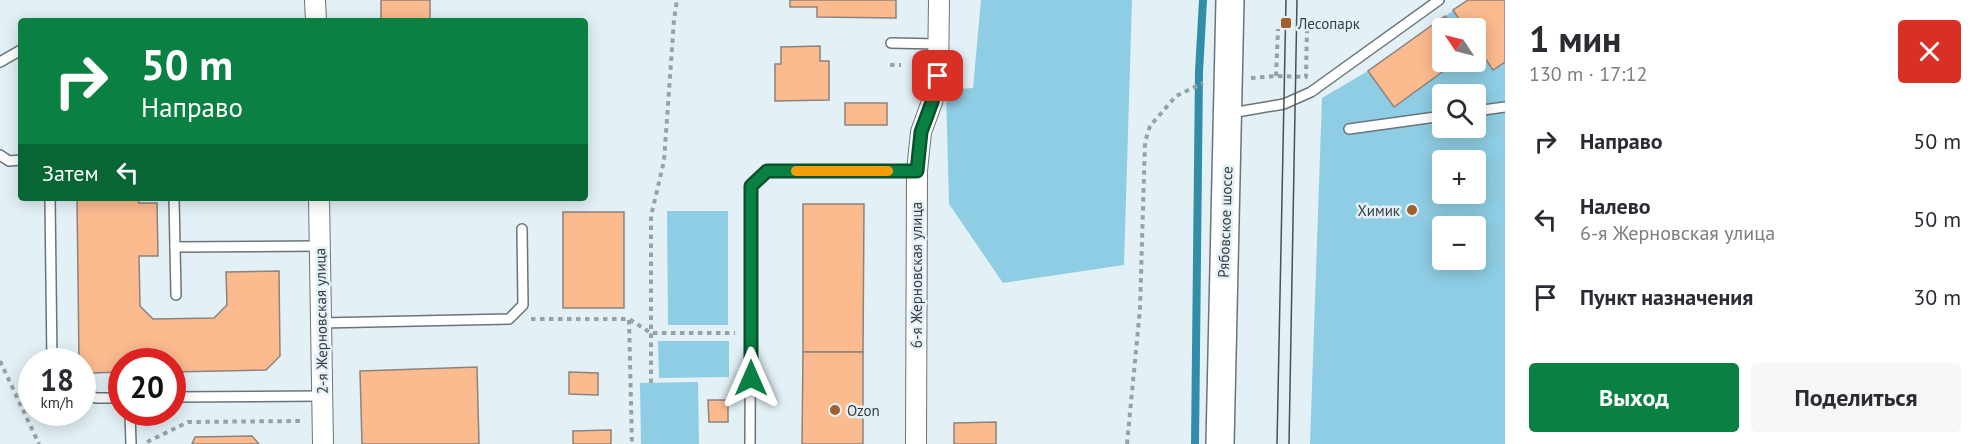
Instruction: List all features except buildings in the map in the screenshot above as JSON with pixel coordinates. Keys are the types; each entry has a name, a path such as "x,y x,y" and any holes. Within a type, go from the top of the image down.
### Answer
{"main road":[{"name":"Рябовское шоссе","path":"1220,444 1230,0"}],"street":[{"path":"315,0 316,18"},
{"name":"6-я Жерновская улица","path":"916,444 917,171 921,132 932,102 938,76 939,0"},
{"name":"2-я Жерновская улица","path":"319,201 323,444"}],"lane":[{"path":"1228,113 1284,104 1311,92 1439,0"},
{"path":"891,43 938,44"},
{"path":"0,62 18,52"},
{"path":"1486,110 1505,107"},
{"path":"1348,129 1432,118"},
{"path":"0,155 9,160 18,160"},
{"path":"750,444 751,186 767,171 917,171"},
{"path":"50,201 52,348"},
{"path":"174,201 176,295"},
{"path":"321,323 509,319 524,305 522,229"},
{"path":"175,247 319,246"},
{"path":"186,398 322,396"},
{"path":"130,426 131,444"}],"path":[{"path":"651,383 651,216 664,161 677,0"},
{"path":"1276,76 1278,29"},
{"path":"1248,79 1306,76 1307,30"},
{"path":"891,65 901,66"},
{"path":"1127,444 1140,309 1145,142 1150,126 1176,96 1210,80"},
{"path":"509,319 629,319 651,333 751,333"},
{"path":"629,319 632,444"},
{"path":"0,361 39,444"},
{"path":"143,444 188,422 304,421"}],"shaded area":[{"path":"981,0 1132,0 1124,265 1003,283 949,204 946,90 973,88"},
{"name":"Химик","path":"1468,0 1505,0 1505,444 1310,444 1322,98 1368,71 1432,26 1432,72 1486,72 1486,18 1443,18"},
{"path":"667,211 728,211 728,325 668,325"},
{"path":"658,341 729,341 729,377 659,378"},
{"path":"698,382 699,444 641,444 640,383"}],"waterway":[{"path":"1195,444 1199,72 1203,0"}],"tram line":[{"path":"1277,444 1286,0"},
{"path":"1289,444 1297,0"}],"slow traffic":[{"path":"796,171 888,171"}],"place":[{"name":"Лесопарк","path":"1286,23"},
{"name":"Химик","path":"1412,210"},
{"name":"Ozon","path":"835,410"}],"route":[{"path":"751,378 751,186 767,171 917,171 921,132 932,102 938,76"}]}
